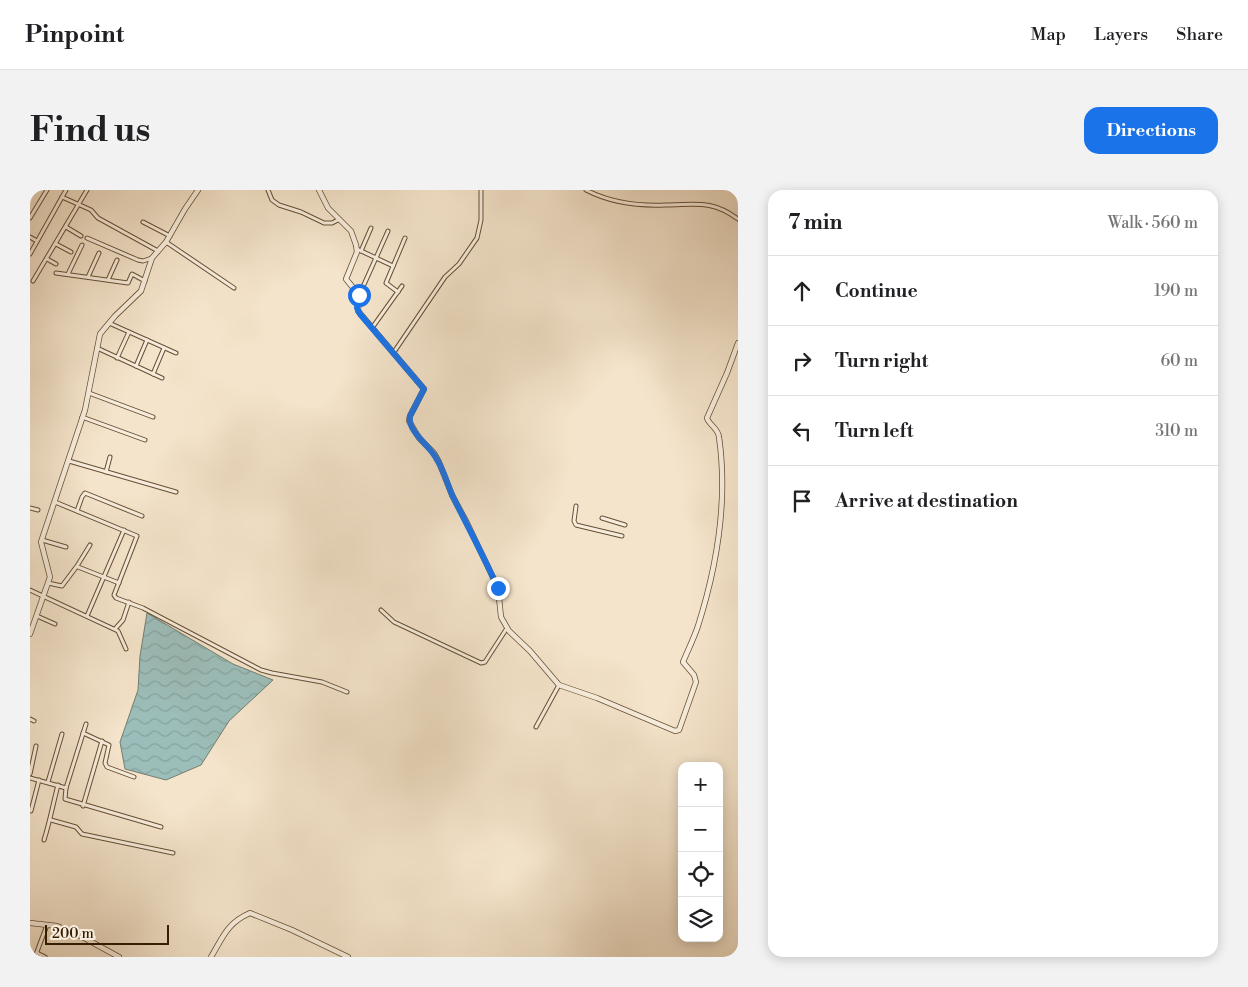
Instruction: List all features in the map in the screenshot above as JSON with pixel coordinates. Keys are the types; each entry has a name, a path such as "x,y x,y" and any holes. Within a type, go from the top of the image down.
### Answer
{"street":[{"path":"30,218 46,190"},
{"path":"30,254 66,190"},
{"path":"33,281 87,190"},
{"path":"87,238 138,260 143,261 152,258 166,242 198,190"},
{"path":"268,190 272,200 279,205 301,212 324,223 332,224 338,220"},
{"path":"319,190 328,208 351,232 359,250 393,266"},
{"path":"394,352 446,277 459,264 477,238 481,220 481,190"},
{"path":"586,190 602,198 643,204 704,204 723,210 738,220"},
{"path":"62,197 91,210 98,218 158,252"},
{"path":"143,222 170,236"},
{"path":"66,227 81,236"},
{"path":"371,228 346,279 359,295 358,311 424,389 409,421 419,438 437,458 452,496 468,523 498,588 500,614 507,628 559,685 597,698 673,731 679,730 696,679 684,662 701,614 715,561 719,533 721,469 719,434 708,421 708,418 728,373 738,343"},
{"path":"362,289 388,231"},
{"path":"30,238 37,241"},
{"path":"398,292 386,283 405,238"},
{"path":"166,242 234,288"},
{"path":"56,244 71,252"},
{"path":"68,274 82,245"},
{"path":"88,277 99,253"},
{"path":"30,634 50,577 41,542 89,394 100,334 141,291 152,258"},
{"path":"47,259 56,264"},
{"path":"108,280 116,260"},
{"path":"56,273 128,283 132,274 145,281"},
{"path":"372,328 402,286"},
{"path":"109,323 176,353"},
{"path":"117,358 129,332"},
{"path":"136,366 147,340"},
{"path":"96,348 162,378"},
{"path":"153,374 164,348"},
{"path":"89,394 153,418"},
{"path":"82,417 145,440"},
{"path":"106,472 110,457"},
{"path":"68,461 176,492"},
{"path":"77,511 82,497 86,493 142,516"},
{"path":"55,502 136,535 137,538 115,597 143,608 261,670 322,682 347,692"},
{"path":"576,506 574,521 576,525 622,536"},
{"path":"30,508 38,510"},
{"path":"602,518 625,525"},
{"path":"88,616 124,530"},
{"path":"42,540 66,547"},
{"path":"48,583 61,586 77,566 90,545"},
{"path":"77,566 119,583"},
{"path":"30,590 120,632 126,649"},
{"path":"114,629 123,620 129,602"},
{"path":"381,610 394,622 481,663 485,662 507,628"},
{"path":"37,616 55,624"},
{"path":"536,727 559,685"},
{"path":"30,719 34,721"},
{"path":"86,724 66,788 65,799 83,806 161,827"},
{"path":"83,733 110,745 106,763 107,767 134,778"},
{"path":"48,782 62,734"},
{"path":"83,806 102,741"},
{"path":"30,774 36,746"},
{"path":"30,778 66,788"},
{"path":"31,811 39,780"},
{"path":"44,840 51,820 58,785"},
{"path":"51,820 76,827 82,834 172,853"},
{"path":"211,957 230,926 239,918 250,913 292,930 348,957"},
{"path":"30,923 57,926 78,934 119,957"},
{"path":"45,957 36,955 47,925"}],"water":[{"path":"147,613 233,664 273,680 229,721 201,765 166,780 125,769 120,742 138,690 140,656"}],"route":[{"path":"359,295 357,308 360,314 424,389 409,421 419,438 437,458 452,496 468,523 498,588"}]}
